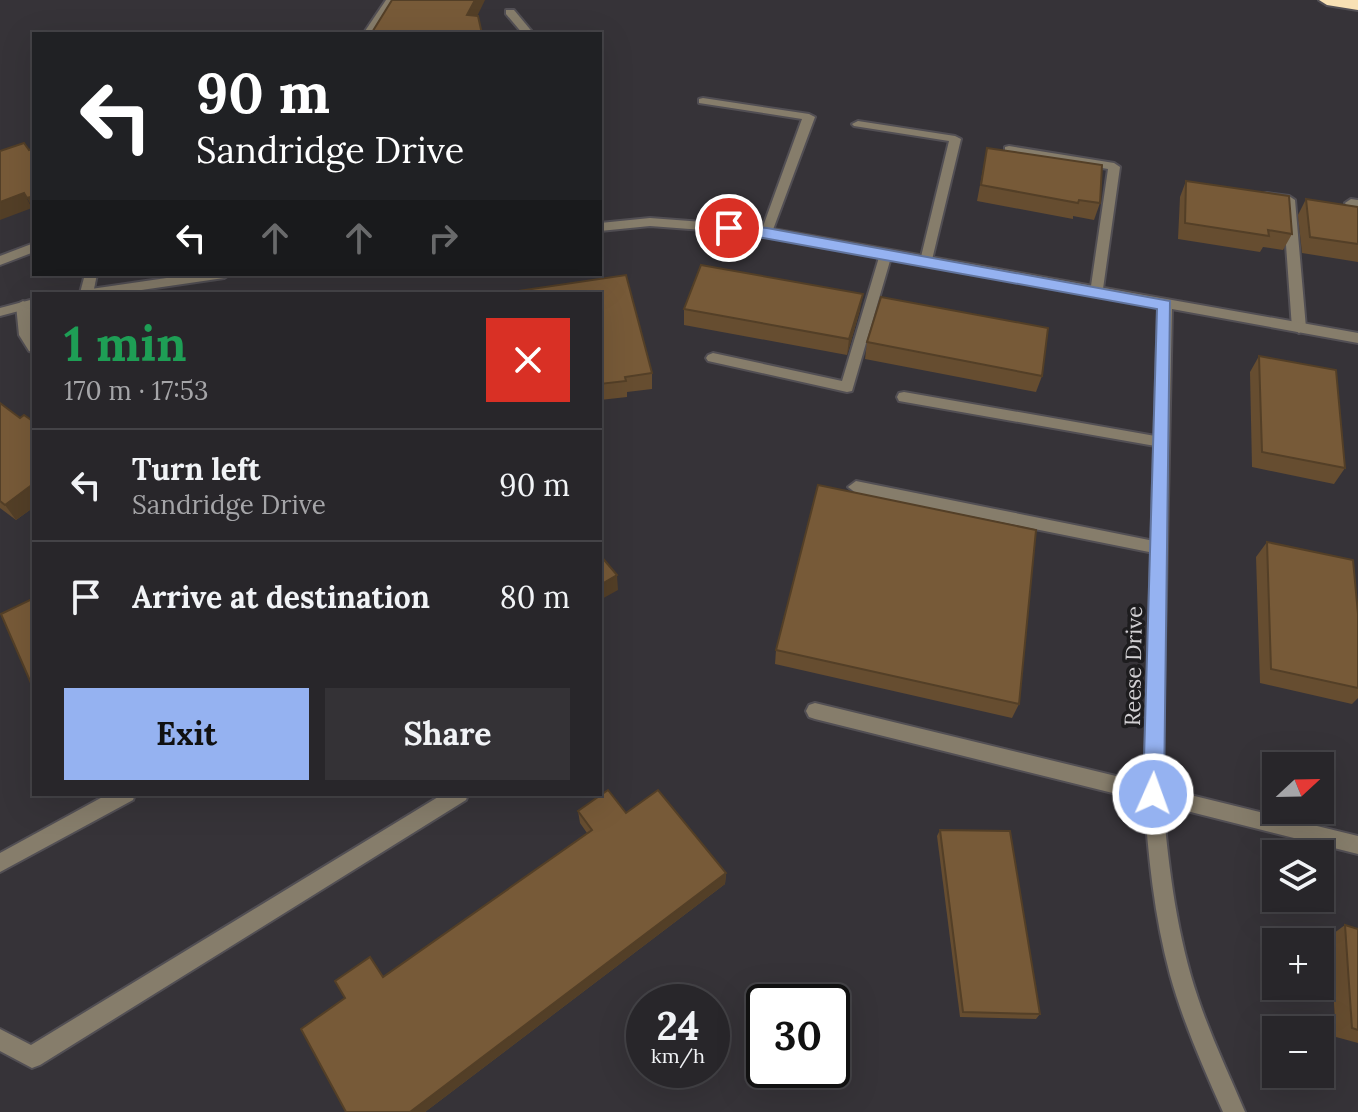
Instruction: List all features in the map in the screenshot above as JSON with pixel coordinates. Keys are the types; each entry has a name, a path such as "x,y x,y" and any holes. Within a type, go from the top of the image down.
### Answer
{"highway":[{"path":"1327,0 1358,5"}],"street":[{"path":"369,32 391,0"},
{"path":"510,12 527,32"},
{"path":"703,101 809,117 767,232"},
{"path":"858,124 955,139 926,261"},
{"path":"1009,149 1114,167 1097,293"},
{"path":"1259,195 1289,200 1299,328"},
{"path":"602,227 650,222 767,232 1358,338"},
{"path":"0,261 32,248"},
{"path":"713,358 847,387 886,254"},
{"path":"100,292 210,276"},
{"path":"0,312 29,304 26,335 32,345"},
{"name":"Reese Drive","path":"1165,305 1153,794 1160,873 1177,960 1209,1056 1234,1112"},
{"path":"904,397 1161,442"},
{"path":"856,487 1159,548"},
{"path":"815,711 1358,845"},
{"path":"0,863 122,796"},
{"path":"0,1040 32,1057 456,796"}],"building":[{"path":"392,0 475,0 467,15 478,16 482,32 372,32"},
{"path":"24,143 29,150 32,149 32,197 27,198 24,193 0,202 0,151"},
{"path":"987,148 1102,165 1100,203 1079,200 1078,203 981,185"},
{"path":"1186,181 1289,196 1292,234 1268,230 1269,236 1185,223"},
{"path":"1306,199 1358,207 1358,244 1310,237"},
{"path":"701,265 863,294 849,339 684,309"},
{"path":"626,275 652,373 602,384 602,292 511,292"},
{"path":"881,297 1048,328 1042,376 867,342"},
{"path":"1259,356 1336,370 1345,468 1262,452"},
{"path":"0,403 20,418 24,415 32,421 32,485 5,505 0,501"},
{"path":"818,485 1036,530 1019,704 776,650"},
{"path":"1267,542 1353,560 1358,614 1358,688 1271,669"},
{"path":"602,557 617,575 602,584"},
{"path":"32,599 32,685 1,614"},
{"path":"608,790 626,813 658,790 726,873 410,1112 346,1112 301,1029 345,998 335,981 370,957 383,977 592,830 578,811"},
{"path":"940,830 1010,831 1040,1014 963,1012"},
{"path":"1345,925 1358,929 1358,1030 1352,1028"}],"route":[{"path":"729,228 756,230 1165,305 1153,794"}]}
